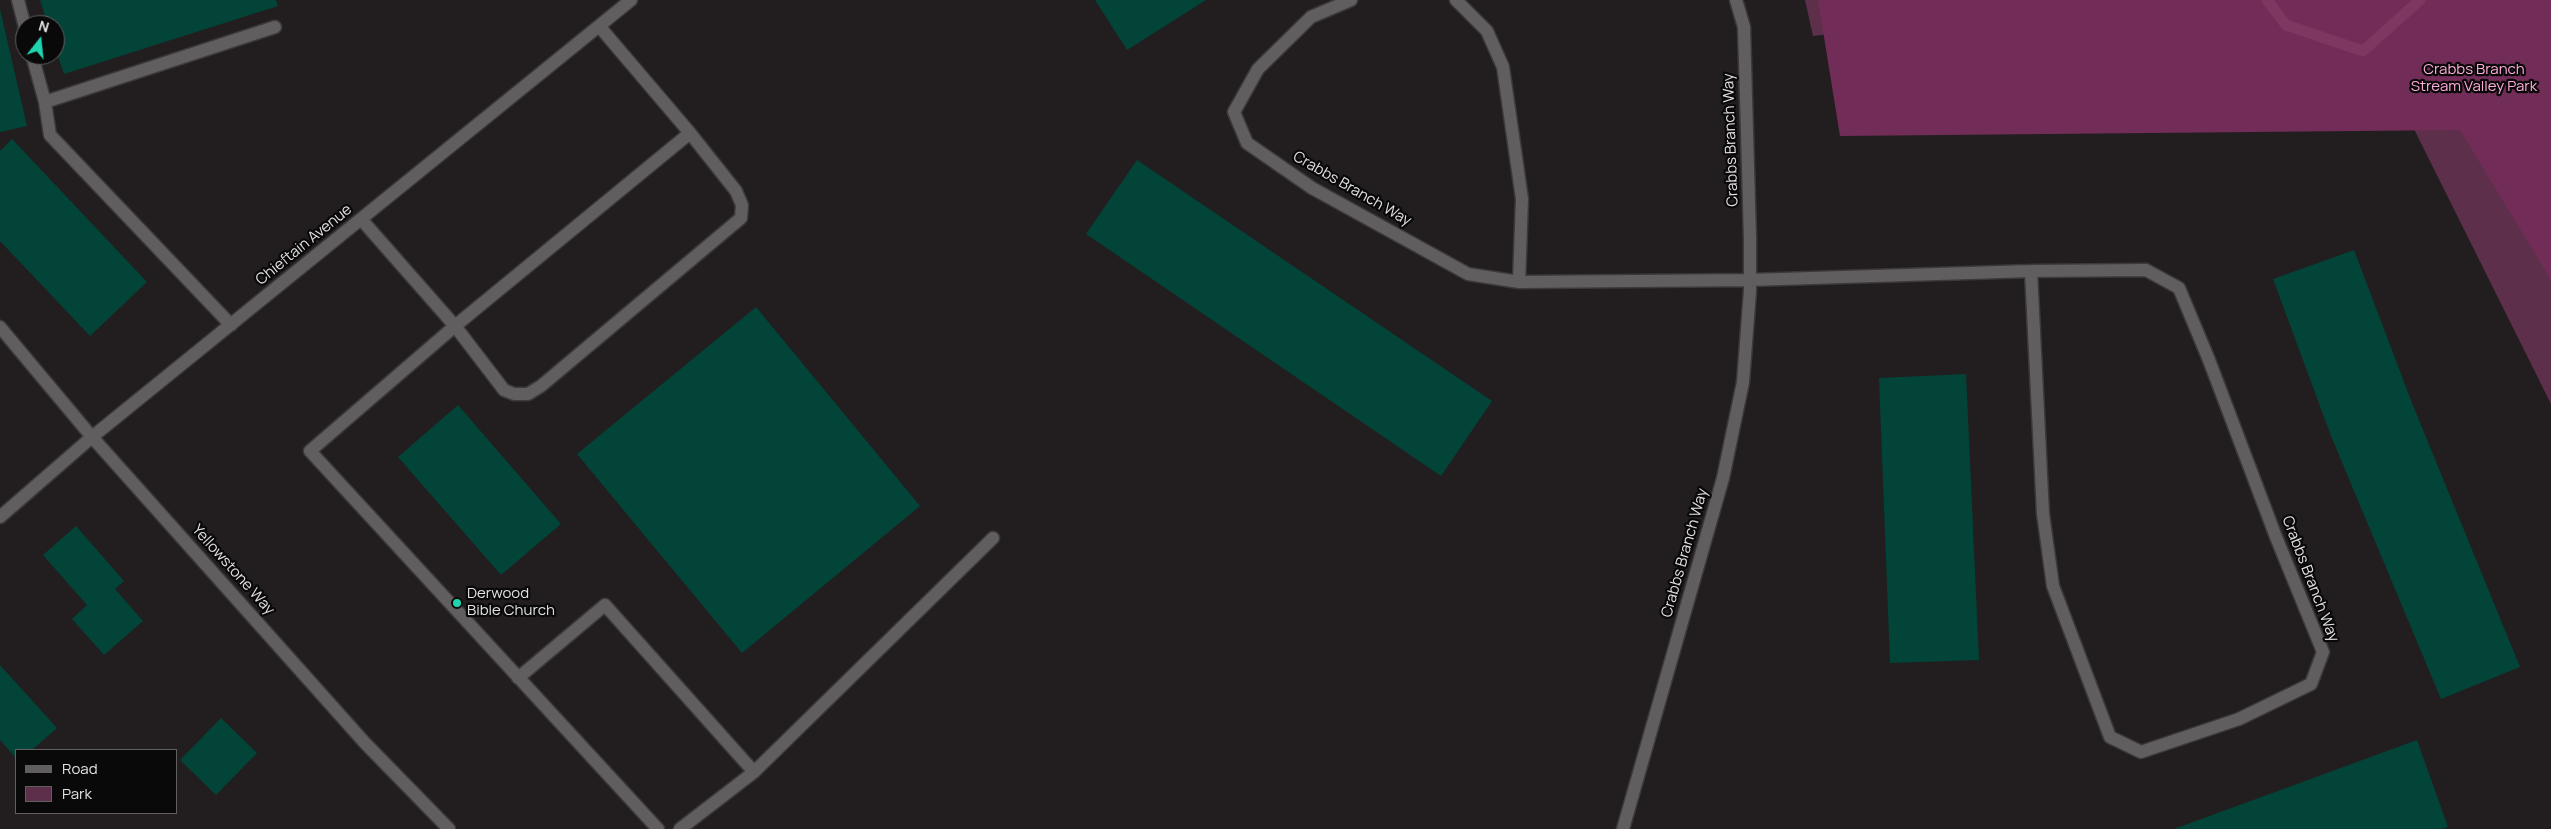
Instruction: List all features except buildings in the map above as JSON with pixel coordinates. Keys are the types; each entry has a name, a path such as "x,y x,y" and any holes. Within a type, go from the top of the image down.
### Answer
{"street":[{"path":"18,0 22,15"},
{"name":"Chieftain Avenue","path":"0,517 92,437 630,0"},
{"name":"Crabbs Branch Way","path":"1351,0 1311,17 1258,69 1234,112 1247,143 1312,188 1468,274 1519,282 1750,280 2031,271 2146,270 2179,288 2323,652 2311,684 2239,719 2141,752 2110,737 2053,586 2043,514 2031,271"},
{"path":"1456,0 1487,31 1503,68 1522,199 1519,282"},
{"name":"Crabbs Branch Way","path":"1623,829 1723,478 1743,382 1750,280 1744,27 1736,0"},
{"path":"361,219 455,326 504,390 514,394 528,394 541,386 741,218 742,205 736,191 690,133 599,26"},
{"path":"45,102 275,27"},
{"path":"35,65 45,102 50,135 231,325"},
{"path":"658,829 310,451 455,326 690,133"},
{"name":"Yellowstone Way","path":"0,327 92,437 359,735 449,829"},
{"path":"680,829 754,772 993,538"},
{"path":"518,678 605,605 754,772"}],"green space":[{"name":"Crabbs Branch Stream Valley Park","path":"1805,0 2551,0 2551,404 2411,123 2065,6 1813,36"},
{"path":"1818,0 2551,0 2551,280 2460,130 1840,136"}],"waterway":[{"path":"2267,0 2286,25 2363,51 2420,0"}],"place":[{"name":"Derwood Bible Church","path":"457,603"}]}
